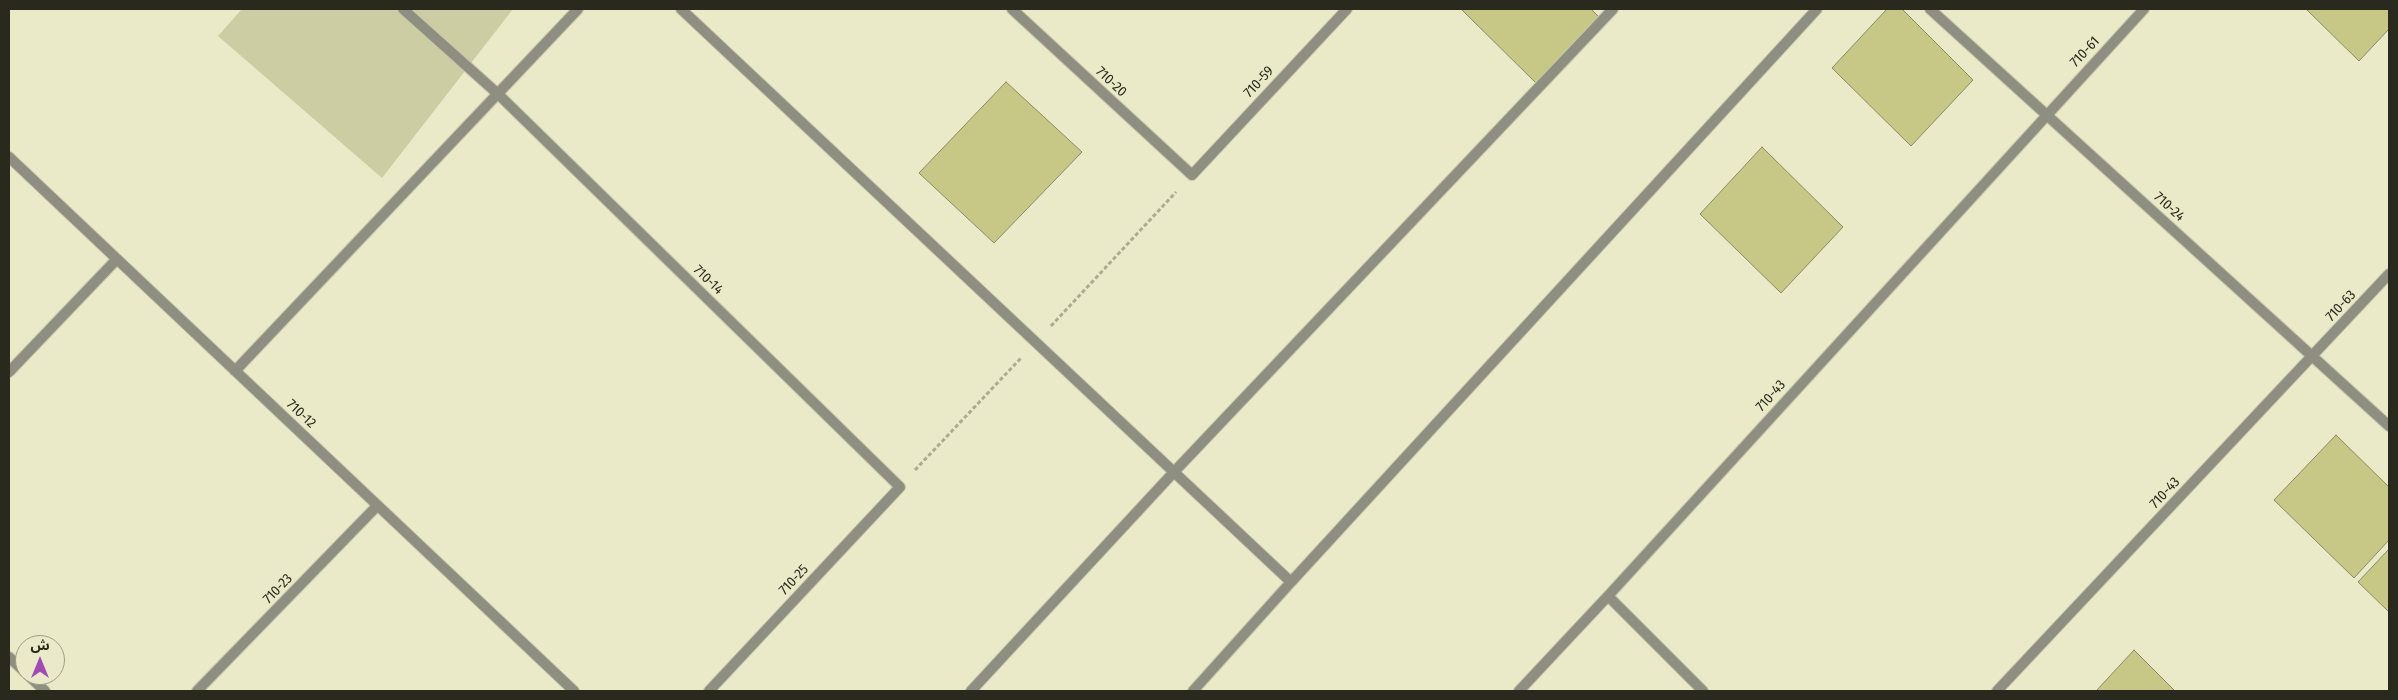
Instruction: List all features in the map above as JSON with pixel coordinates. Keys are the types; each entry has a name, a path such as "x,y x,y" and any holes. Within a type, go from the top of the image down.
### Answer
{"street":[{"name":"710-14","path":"403,9 498,94 900,487"},
{"path":"235,371 578,9"},
{"path":"681,9 1291,582"},
{"name":"710-20","path":"1012,9 1192,174"},
{"name":"710-59","path":"1192,174 1347,9"},
{"path":"971,691 1174,472 1613,9"},
{"path":"1193,691 1817,9"},
{"name":"710-24","path":"1930,9 2389,426"},
{"name":"710-61","path":"2046,114 2144,9"},
{"name":"710-43","path":"1519,691 1608,596 2046,114"},
{"name":"710-12","path":"9,157 574,691"},
{"path":"9,372 117,259"},
{"name":"710-63","path":"2312,357 2389,274"},
{"name":"710-43","path":"1997,691 2312,357"},
{"name":"710-25","path":"709,691 900,487"},
{"name":"710-23","path":"198,691 377,506"},
{"path":"1608,596 1703,691"}],"green space":[{"path":"242,9 513,9 382,178 218,36"}],"building":[{"path":"1461,9 1591,9 1599,17 1537,84"},
{"path":"1887,9 1902,9 1973,80 1911,146 1832,68"},
{"path":"2306,9 2389,9 2389,29 2359,61"},
{"path":"1006,82 1082,152 994,243 919,173"},
{"path":"1762,147 1843,227 1781,293 1700,214"},
{"path":"2336,435 2389,487 2389,540 2354,578 2274,500"},
{"path":"2389,549 2389,612 2358,582"},
{"path":"2134,650 2175,691 2096,691"}]}
